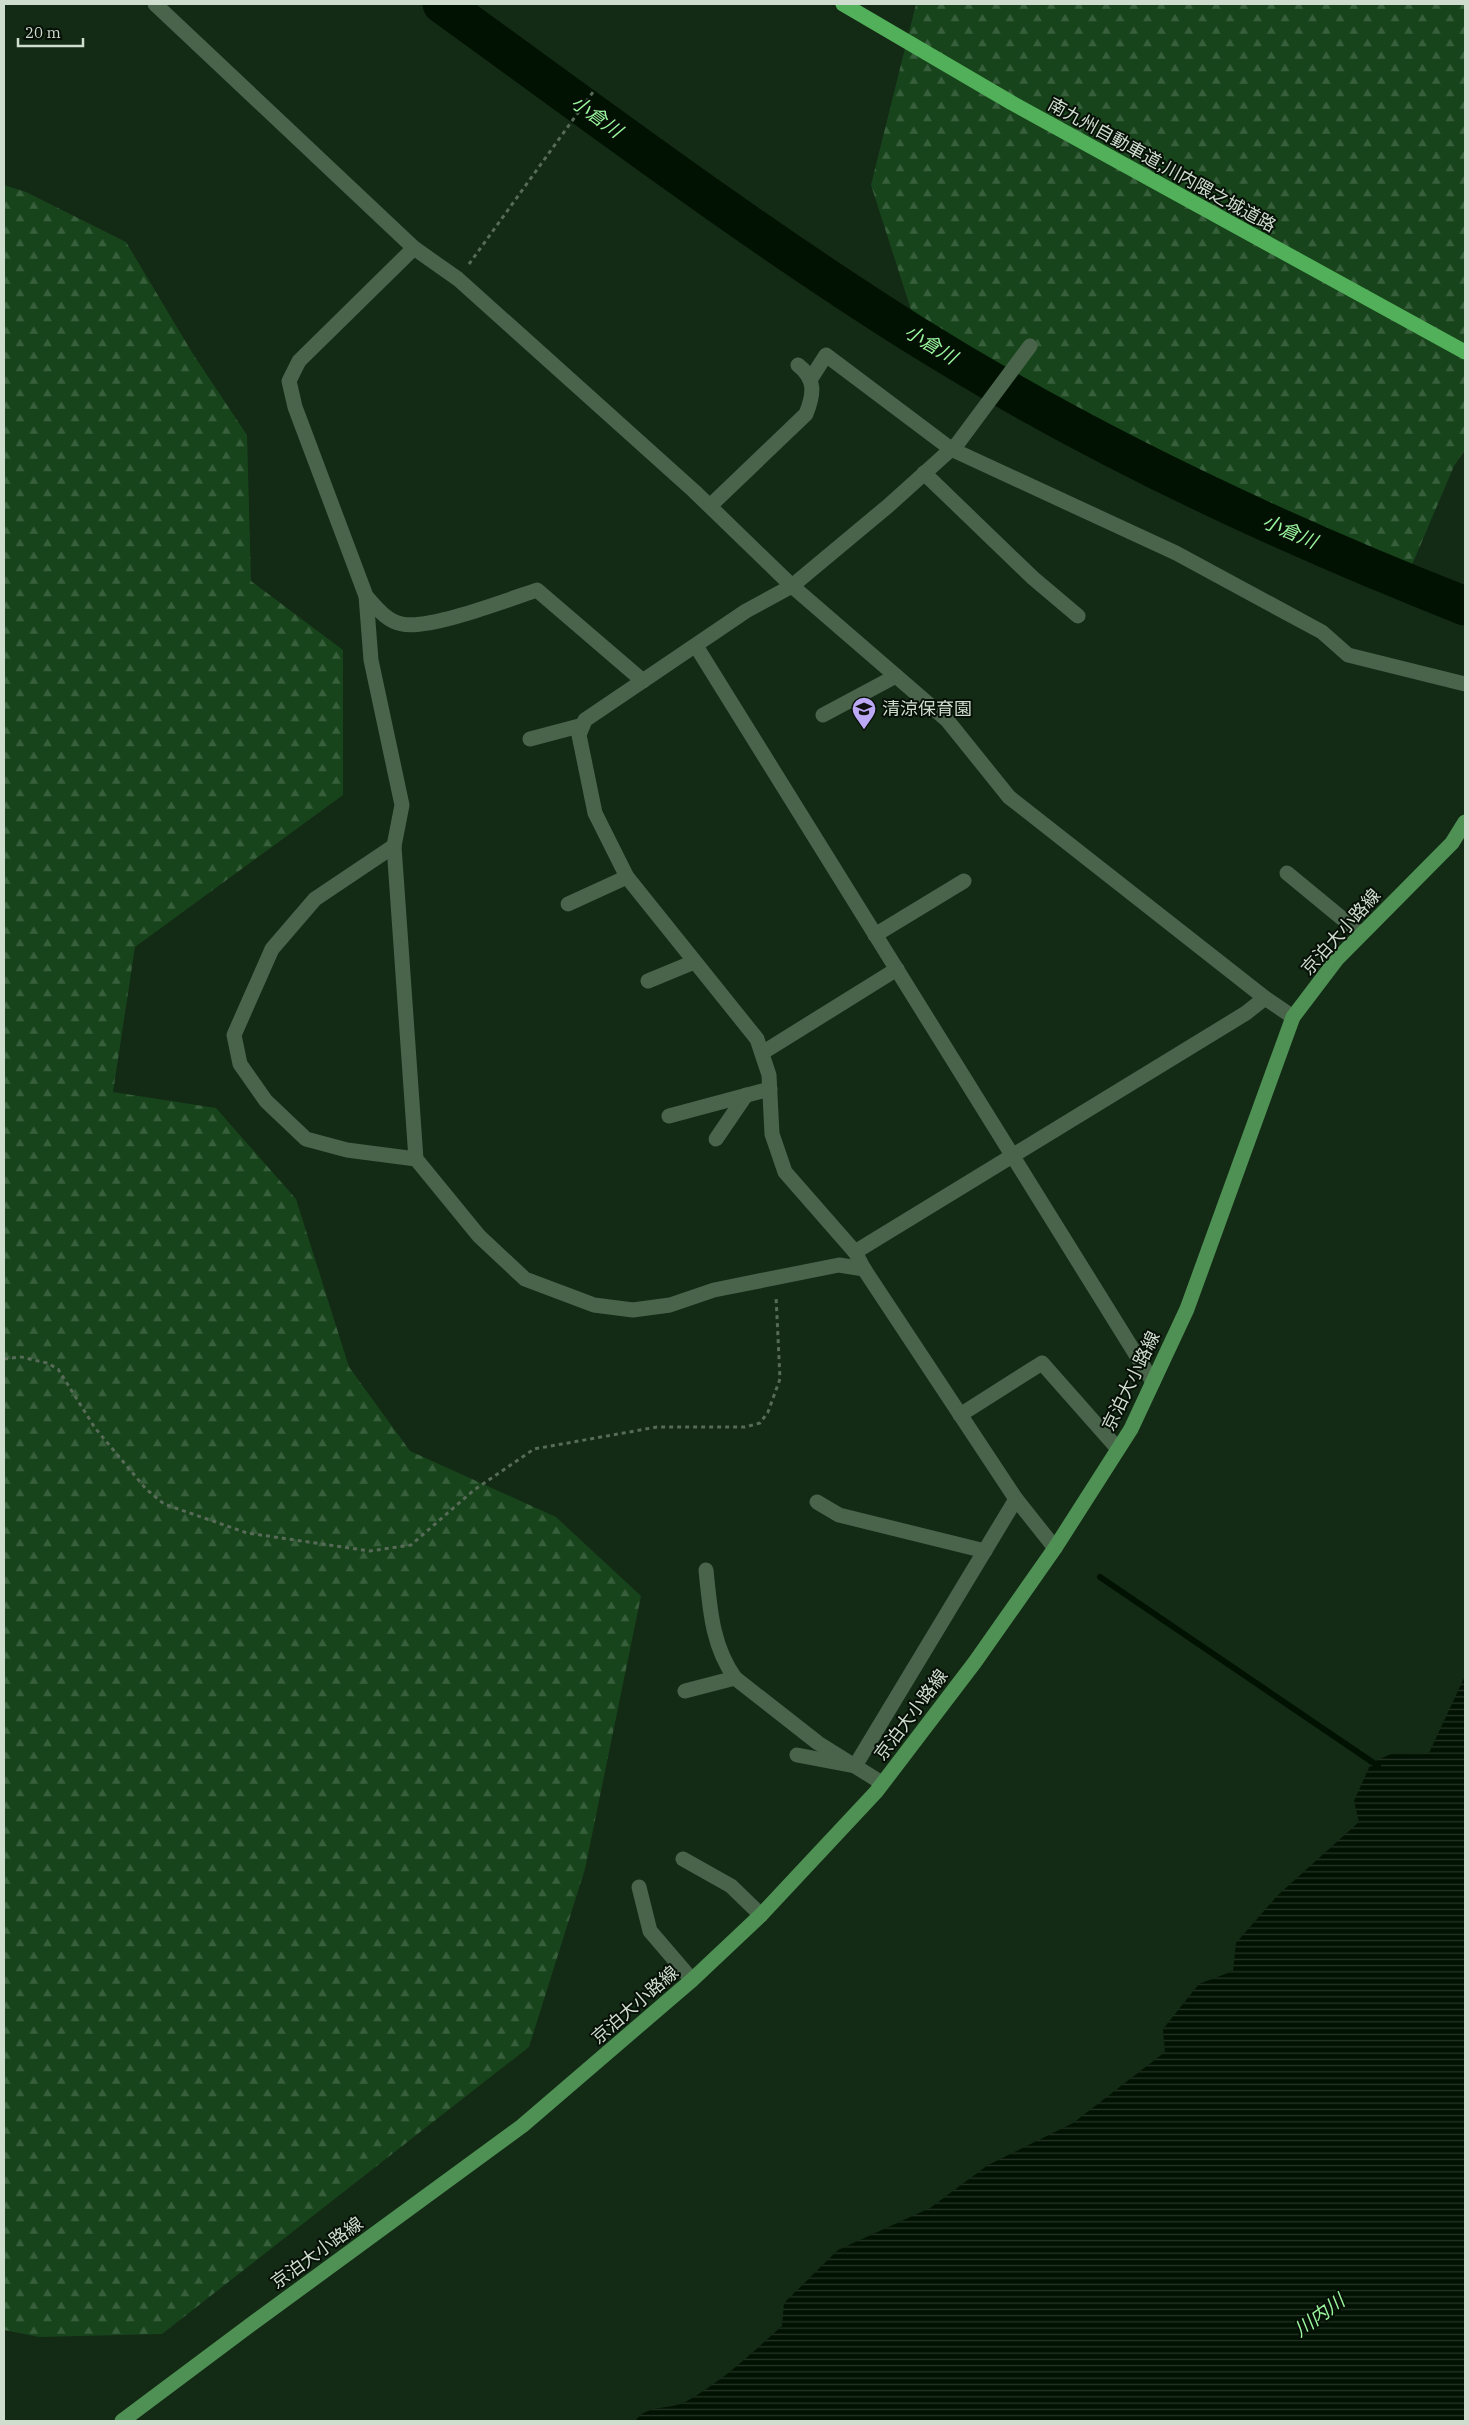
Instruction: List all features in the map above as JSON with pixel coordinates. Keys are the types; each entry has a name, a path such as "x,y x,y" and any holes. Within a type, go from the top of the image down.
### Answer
{"highway":[{"name":"南九州自動車道;川内隈之城道路","path":"843,4 1020,108 1465,352"}],"main road":[{"name":"京泊大小路線","path":"122,2421 522,2126 692,1980 761,1915 882,1783 975,1662 1055,1548 1132,1429 1187,1309 1293,1017 1337,959 1452,843 1465,822"}],"street":[{"path":"155,4 414,248 458,278 710,506 792,586 948,720 1009,798 1265,998 1293,1017"},
{"path":"414,248 299,361 289,381 295,407 366,596 371,660 402,805 394,846 416,1159 479,1236 525,1279 594,1305 633,1310 670,1305 714,1290 839,1265 864,1269"},
{"path":"1030,346 955,446 924,474 792,586 746,611 585,720 579,735 595,814 627,877 758,1039 769,1075 772,1134 785,1172 855,1252 864,1269 1016,1499 1055,1548"},
{"path":"810,380 826,355 955,446 1176,554 1322,632 1348,655 1465,684"},
{"path":"710,506 806,414 812,399 810,380 808,372 798,365"},
{"path":"924,474 1034,578 1078,616"},
{"path":"366,596 386,618 401,624 423,625 537,590 643,681"},
{"path":"696,646 1153,1382"},
{"path":"823,715 896,676"},
{"path":"530,739 583,725"},
{"path":"394,846 314,899 272,949 234,1035 240,1064 266,1101 306,1138 347,1150 416,1159"},
{"path":"1287,873 1361,934"},
{"path":"568,904 627,877"},
{"path":"875,935 964,881"},
{"path":"648,981 694,962"},
{"path":"762,1053 897,969"},
{"path":"855,1252 1246,1013 1265,998"},
{"path":"669,1116 770,1089"},
{"path":"716,1139 746,1095"},
{"path":"960,1415 1042,1363 1118,1450"},
{"path":"855,1766 1016,1499"},
{"path":"817,1502 839,1515 985,1551"},
{"path":"706,1570 712,1628 724,1663 735,1678 818,1743 882,1783"},
{"path":"685,1691 735,1678"},
{"path":"797,1755 855,1766"},
{"path":"683,1859 731,1886 761,1915"},
{"path":"639,1887 650,1931 692,1980"}],"path":[{"path":"458,278 593,92"},
{"path":"4,1359 21,1357 47,1363 58,1369 95,1428 146,1489 164,1504 247,1533 370,1551 411,1545 474,1490 534,1449 657,1427 745,1427 760,1423 768,1412 780,1379 775,1278"}],"green space":[{"path":"916,4 1465,4 1465,450 1454,466 1406,579 923,347 871,185"},
{"path":"4,185 26,192 126,242 193,354 247,435 251,581 343,650 343,795 135,947 113,1092 216,1108 296,1199 349,1367 410,1451 556,1517 641,1596 585,1869 529,2047 162,2334 39,2337 4,2330"}],"water":[{"name":"川内川","path":"1465,1676 1465,2421 635,2421 640,2415 653,2409 674,2406 687,2401 713,2385 737,2366 782,2326 784,2303 838,2250 930,2208 988,2165 1073,2123 1165,2052 1163,2029 1199,1984 1233,1971 1236,1943 1278,1895 1359,1822 1354,1801 1371,1763 1391,1754 1429,1753"}],"waterway":[{"name":"小倉川","path":"442,4 675,173 793,255 913,334 979,374 1114,448 1252,516 1465,606"},
{"path":"1100,1577 1378,1766"}],"place":[{"name":"清涼保育園","path":"864,730"}]}
